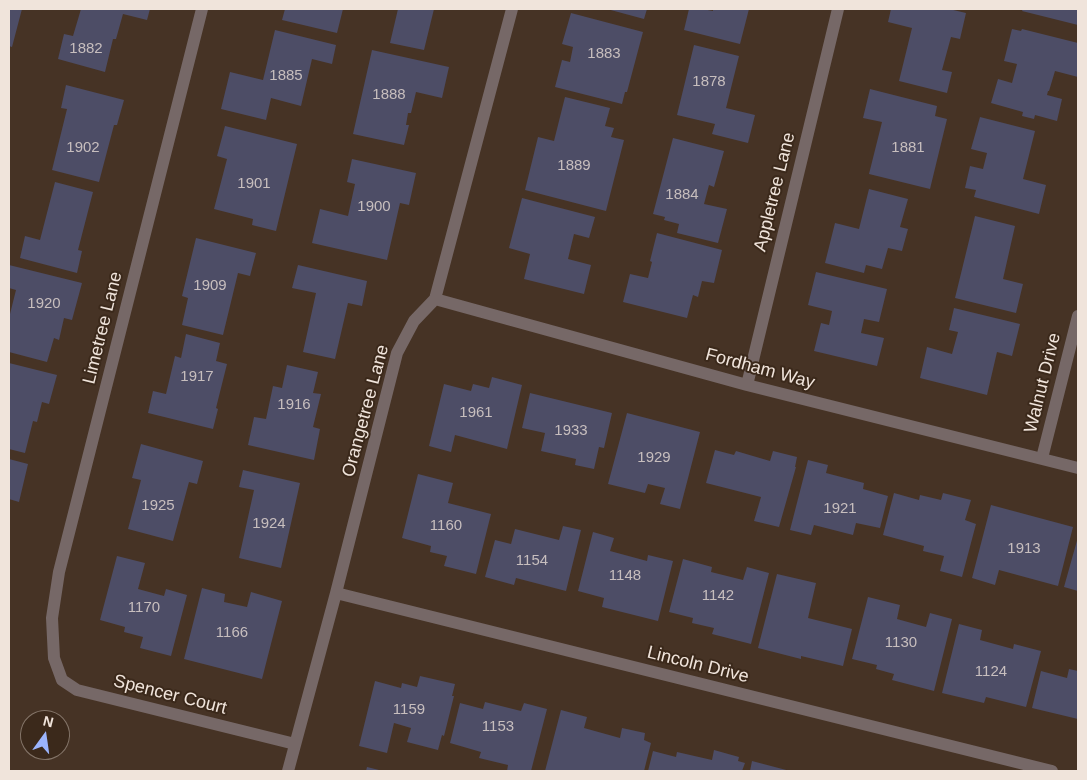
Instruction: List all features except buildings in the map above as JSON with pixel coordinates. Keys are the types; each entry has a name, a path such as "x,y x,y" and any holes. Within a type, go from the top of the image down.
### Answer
{"street":[{"name":"Limetree Lane","path":"54,658 52,618 59,572 202,9"},
{"name":"Orangetree Lane","path":"288,771 336,593 397,353 414,321 435,299 512,9"},
{"name":"Appletree Lane","path":"747,385 838,9"},
{"name":"Fordham Way","path":"435,299 747,385 1078,468"},
{"name":"Walnut Drive","path":"1042,458 1078,316"},
{"name":"Lincoln Drive","path":"336,593 1052,771"},
{"name":"Spencer Court","path":"54,658 62,680 76,690 295,744"}]}
